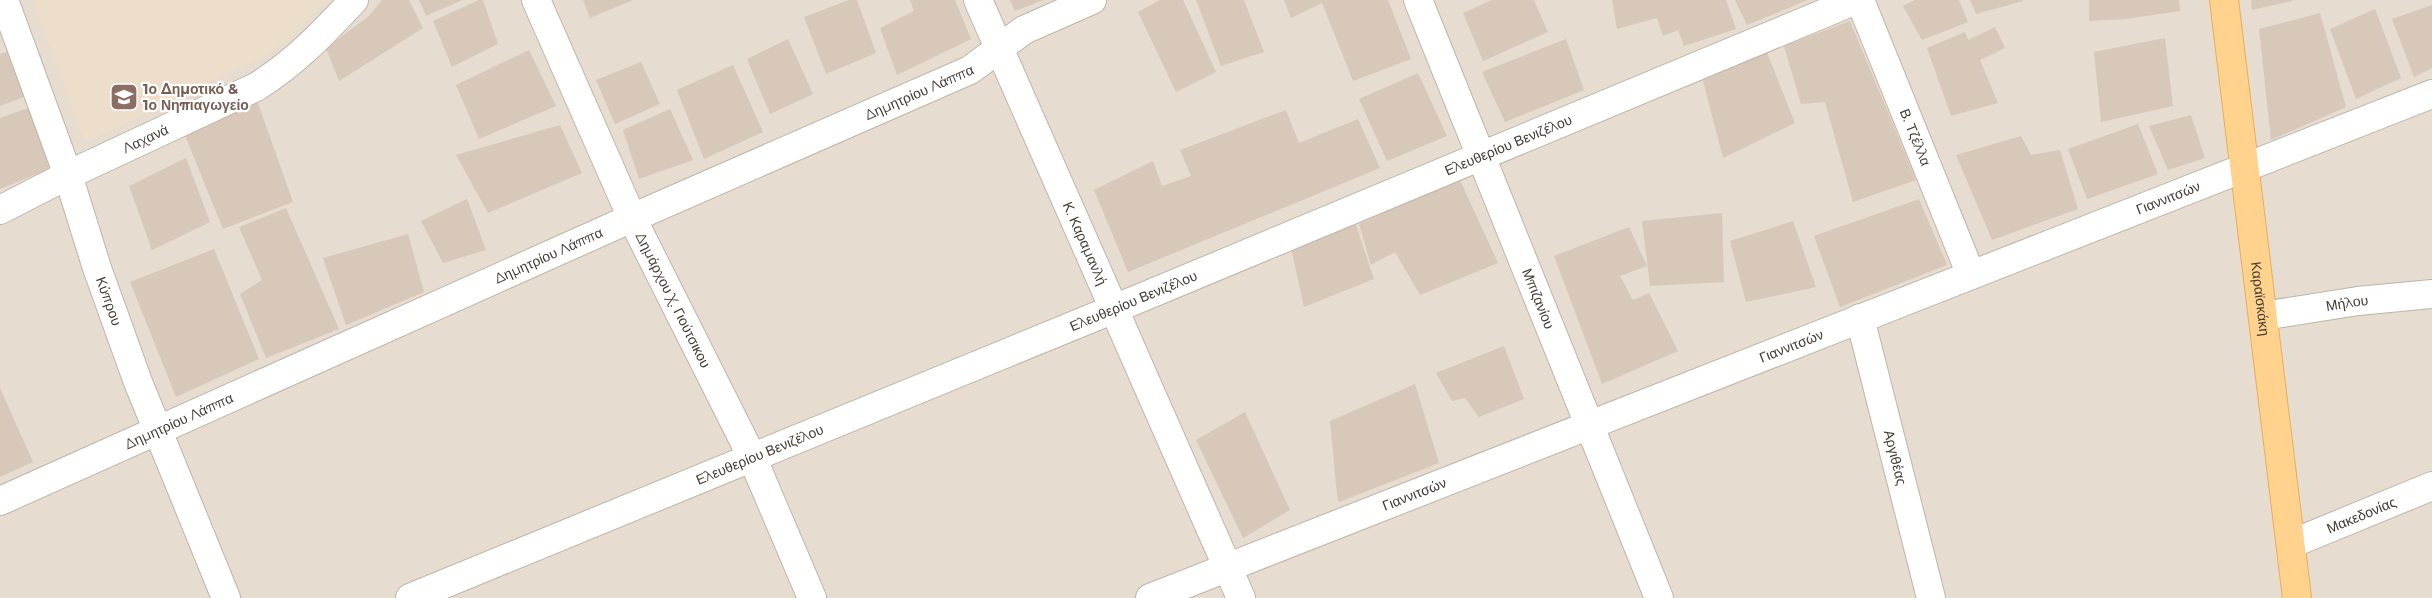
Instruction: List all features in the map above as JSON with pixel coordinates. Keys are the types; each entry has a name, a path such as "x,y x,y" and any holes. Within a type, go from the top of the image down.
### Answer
{"main road":[{"name":"Καραϊσκάκη","path":"2224,0 2297,598"}],"street":[{"name":"Κύπρου","path":"4,0 68,175 97,268 157,431 226,598"},
{"name":"Λαχανά","path":"0,210 68,175 256,87 282,71 304,52 354,0"},
{"name":"Δημάρχου Χ. Γιούτσικου","path":"536,0 632,218 752,457 812,598"},
{"name":"Κ. Καραμανλή","path":"978,0 1241,598"},
{"name":"Δημητρίου Λάππα","path":"0,501 632,218 970,70 1033,25 1092,0"},
{"name":"Μπιζανίου","path":"1418,0 1659,598"},
{"name":"Ελευθερίου Βενιζέλου","path":"410,598 1114,309 1856,0"},
{"name":"Β. Τζέλλα","path":"1860,0 1971,275"},
{"name":"Γιαννιτσών","path":"1150,598 1226,566 2432,94"},
{"name":"Μήλου","path":"2263,316 2358,301 2432,294"},
{"name":"Αργιθέας","path":"1860,318 1931,598"},
{"name":"Μακεδονίας","path":"2291,544 2432,486"}],"shaded area":[{"path":"0,0 2432,0 2432,598 0,598"},
{"name":"1ο Δημοτικό & 1ο Νηπιαγωγείο","path":"33,0 327,0 272,52 85,143"}],"building":[{"path":"382,0 409,0 423,28 339,81 326,48 369,16"},
{"path":"419,0 462,0 426,16"},
{"path":"479,0 483,0 498,44 452,67 433,21"},
{"path":"583,0 633,0 590,18"},
{"path":"849,0 857,0 876,53 826,74 804,17"},
{"path":"910,0 955,0 971,39 897,75 880,28 914,11"},
{"path":"1010,0 1044,0 1015,11"},
{"path":"1160,0 1183,0 1216,72 1176,92 1138,12"},
{"path":"1196,0 1244,0 1264,52 1221,66"},
{"path":"1284,0 1388,0 1411,59 1353,81 1322,3 1291,18"},
{"path":"1492,0 1534,0 1548,32 1483,61 1463,13"},
{"path":"1612,0 1726,0 1736,29 1684,46 1678,30 1663,36 1657,18 1617,29"},
{"path":"1735,0 1808,0 1747,25"},
{"path":"1915,0 1959,0 1968,22 1922,40 1903,6"},
{"path":"1970,0 2022,0 2023,1 1976,14"},
{"path":"2089,0 2179,0 2180,11 2126,19 2089,21"},
{"path":"2251,0 2292,0 2292,1 2252,10"},
{"path":"2432,5 2432,68 2414,77 2392,19"},
{"path":"2375,9 2401,78 2356,99 2330,29"},
{"path":"2320,13 2346,107 2271,140 2259,29"},
{"path":"1850,21 1916,180 1853,202 1825,102 1801,104 1784,46"},
{"path":"1995,27 2005,48 1980,60 1998,103 1951,116 1927,48 1965,32 1968,40"},
{"path":"2165,38 2173,106 2101,122 2094,52"},
{"path":"788,39 813,94 770,114 747,59"},
{"path":"1566,39 1584,90 1505,122 1482,72"},
{"path":"529,50 556,106 479,139 456,85"},
{"path":"1766,50 1795,123 1723,158 1702,77"},
{"path":"10,51 29,95 0,106 0,54"},
{"path":"641,62 660,104 615,124 596,80"},
{"path":"733,65 763,132 704,159 677,90"},
{"path":"1418,73 1447,136 1387,161 1359,99"},
{"path":"255,95 293,202 223,229 184,133"},
{"path":"31,107 49,169 0,189 0,118"},
{"path":"670,109 693,160 639,179 623,130"},
{"path":"1286,110 1299,143 1358,119 1380,168 1128,272 1094,190 1153,161 1162,186 1191,176 1180,150"},
{"path":"2191,115 2205,158 2168,170 2149,126"},
{"path":"2138,124 2158,174 2087,199 2068,149"},
{"path":"560,125 582,173 488,213 456,155"},
{"path":"2021,136 2031,155 2060,150 2078,209 1992,240 1956,155"},
{"path":"186,158 210,222 152,250 129,186"},
{"path":"1459,178 1498,263 1420,295 1395,252 1371,265 1359,224"},
{"path":"467,199 486,250 443,263 421,221"},
{"path":"1919,199 1947,265 1840,307 1814,236"},
{"path":"286,208 339,329 266,358 240,294 262,280 239,227"},
{"path":"1722,213 1724,282 1650,286 1642,221"},
{"path":"1793,221 1816,287 1746,302 1730,241"},
{"path":"1355,222 1374,279 1304,307 1291,248"},
{"path":"1629,227 1647,266 1620,276 1633,300 1649,293 1678,351 1602,384 1554,256"},
{"path":"408,234 424,292 346,325 323,258"},
{"path":"214,249 259,359 176,397 130,282"},
{"path":"1504,346 1524,399 1479,417 1465,398 1452,401 1436,373"},
{"path":"1415,384 1439,463 1339,502 1330,421"},
{"path":"0,388 33,462 0,477"},
{"path":"1245,412 1290,510 1243,538 1196,440"}],"place":[{"name":"1ο Δημοτικό & 1ο Νηπιαγωγείο","path":"124,97"}]}
